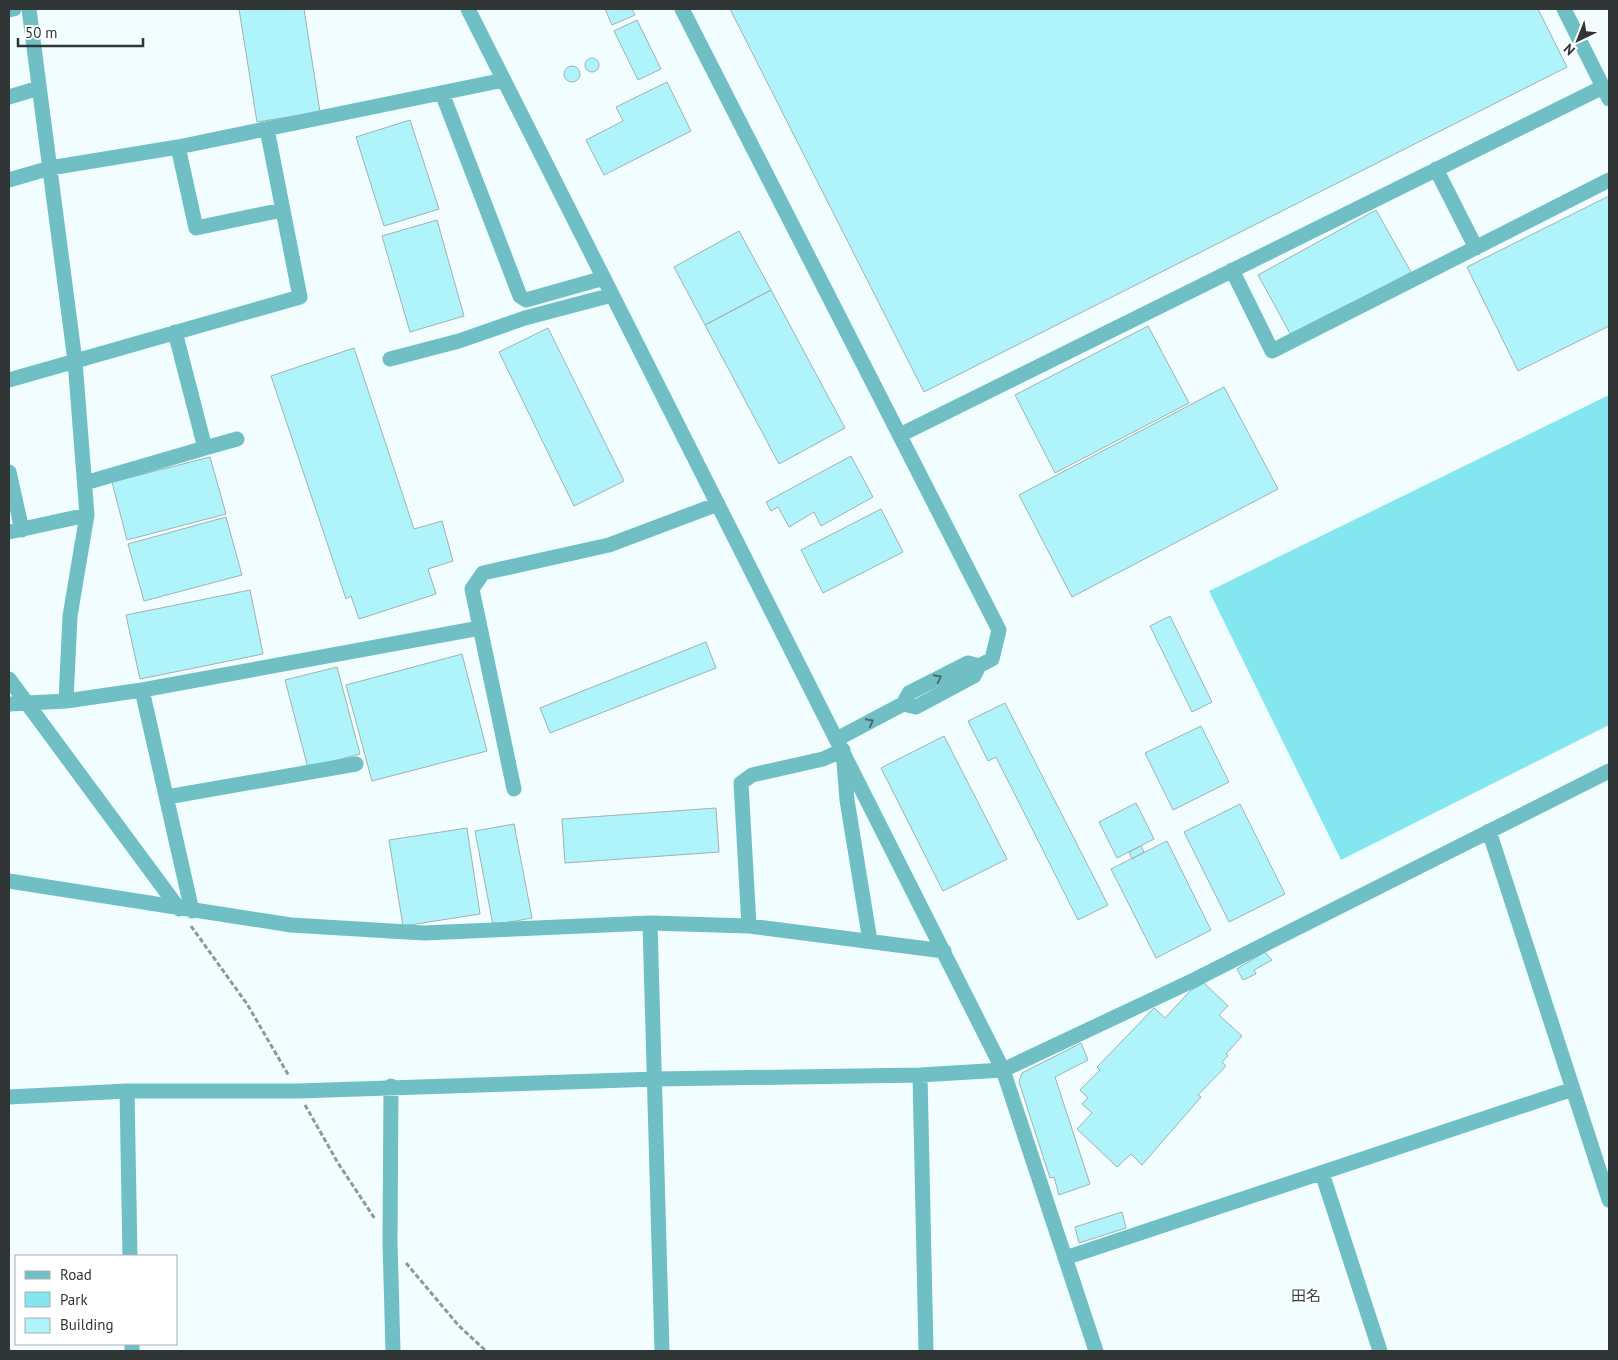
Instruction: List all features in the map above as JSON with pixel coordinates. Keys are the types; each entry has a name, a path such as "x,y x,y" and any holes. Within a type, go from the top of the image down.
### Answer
{"street":[{"path":"9,10 14,9"},
{"path":"29,9 75,361 87,515 70,616 66,701"},
{"path":"468,9 1003,1070 1096,1351"},
{"path":"682,9 999,630 992,659 979,666 974,676 916,707 903,704 840,744 823,759 752,775 741,783 749,926"},
{"path":"900,435 1436,169 1606,93 1564,9"},
{"path":"9,180 50,168 178,147 504,80"},
{"path":"9,97 40,88"},
{"path":"442,93 520,296 526,300 604,278"},
{"path":"9,380 300,297 267,129"},
{"path":"178,147 189,229 282,210"},
{"path":"1436,169 1476,248"},
{"path":"1232,270 1272,351 1609,180"},
{"path":"390,359 459,341 525,318 612,295"},
{"path":"175,332 205,448"},
{"path":"85,483 237,439"},
{"path":"9,472 15,531 87,515"},
{"path":"514,789 472,589 483,573 609,544 718,504"},
{"path":"9,704 66,701 142,690 480,628"},
{"path":"9,679 185,910"},
{"path":"142,690 167,797 185,910"},
{"path":"840,744 847,800 870,941"},
{"path":"167,797 356,764"},
{"path":"9,1097 128,1091 298,1091 391,1086 656,1079 920,1075 1003,1070 1194,980 1609,771"},
{"path":"1489,831 1609,1200"},
{"path":"9,881 185,910 291,925 424,933 650,923 749,926 944,951"},
{"path":"650,923 656,1079 662,1351"},
{"path":"920,1075 926,1351"},
{"path":"391,1086 390,1242 392,1351"},
{"path":"1066,1258 1573,1089"},
{"path":"128,1091 130,1255"},
{"path":"1322,1173 1380,1351"}],"path":[{"path":"185,910 247,1004 338,1163 376,1220"},
{"path":"390,1242 458,1326 486,1351"}],"green space":[{"path":"1609,395 1609,725 1341,860 1209,591"}],"building":[{"path":"239,9 304,9 320,112 257,122"},
{"path":"605,9 632,9 635,15 612,25"},
{"path":"730,9 1538,9 1567,67 924,392"},
{"path":"637,20 661,69 638,80 614,31"},
{"path":"592,58 597,60 599,65 597,70 592,72 587,70 585,65 587,60"},
{"path":"572,66 580,74 572,82 564,74"},
{"path":"667,82 691,131 604,175 586,140 623,121 616,107"},
{"path":"410,120 439,209 384,226 356,137"},
{"path":"1609,196 1609,326 1518,371 1467,267"},
{"path":"1376,210 1411,272 1292,337 1258,275"},
{"path":"437,220 464,316 410,332 382,236"},
{"path":"739,231 771,290 705,325 674,267"},
{"path":"771,290 845,428 779,464 705,325"},
{"path":"1148,326 1189,403 1055,473 1015,395"},
{"path":"548,328 624,481 574,506 499,352"},
{"path":"354,348 414,529 442,521 453,561 428,569 436,594 359,619 351,596 346,599 271,376"},
{"path":"1224,387 1278,489 1072,597 1019,495"},
{"path":"851,456 873,497 821,526 814,512 789,527 778,507 771,511 766,502"},
{"path":"210,457 226,514 127,540 112,482"},
{"path":"881,509 903,552 823,593 801,550"},
{"path":"226,517 242,575 144,601 128,544"},
{"path":"250,590 263,654 140,679 126,615"},
{"path":"1170,616 1212,702 1192,712 1150,626"},
{"path":"706,642 716,668 550,733 540,708"},
{"path":"462,654 487,751 372,781 346,685"},
{"path":"337,667 360,754 308,768 285,680"},
{"path":"1005,703 1108,905 1078,920 996,757 988,761 968,721"},
{"path":"1201,726 1229,782 1173,810 1145,753"},
{"path":"944,736 1007,859 943,891 881,768"},
{"path":"1136,803 1154,839 1117,858 1099,822"},
{"path":"1240,804 1285,894 1229,922 1184,832"},
{"path":"716,808 719,852 565,863 562,819"},
{"path":"514,824 532,918 493,925 475,831"},
{"path":"467,828 480,914 403,926 389,840"},
{"path":"1167,841 1211,930 1156,958 1111,869"},
{"path":"1141,846 1144,852 1132,859 1129,852"},
{"path":"1265,952 1272,960 1254,970 1256,974 1243,980 1237,969"},
{"path":"1204,983 1228,1006 1219,1015 1242,1036 1226,1054 1228,1056 1222,1062 1226,1066 1198,1095 1201,1097 1142,1165 1131,1154 1117,1167 1077,1129 1092,1113 1082,1104 1088,1098 1080,1090 1100,1070 1097,1067 1154,1008 1165,1018 1190,991"},
{"path":"1081,1043 1088,1060 1055,1077 1090,1184 1059,1195 1054,1177 1050,1178 1019,1082 1022,1073"},
{"path":"1122,1212 1126,1228 1079,1243 1075,1227"}],"district":[{"name":"田名","path":"1306,1295"}]}
